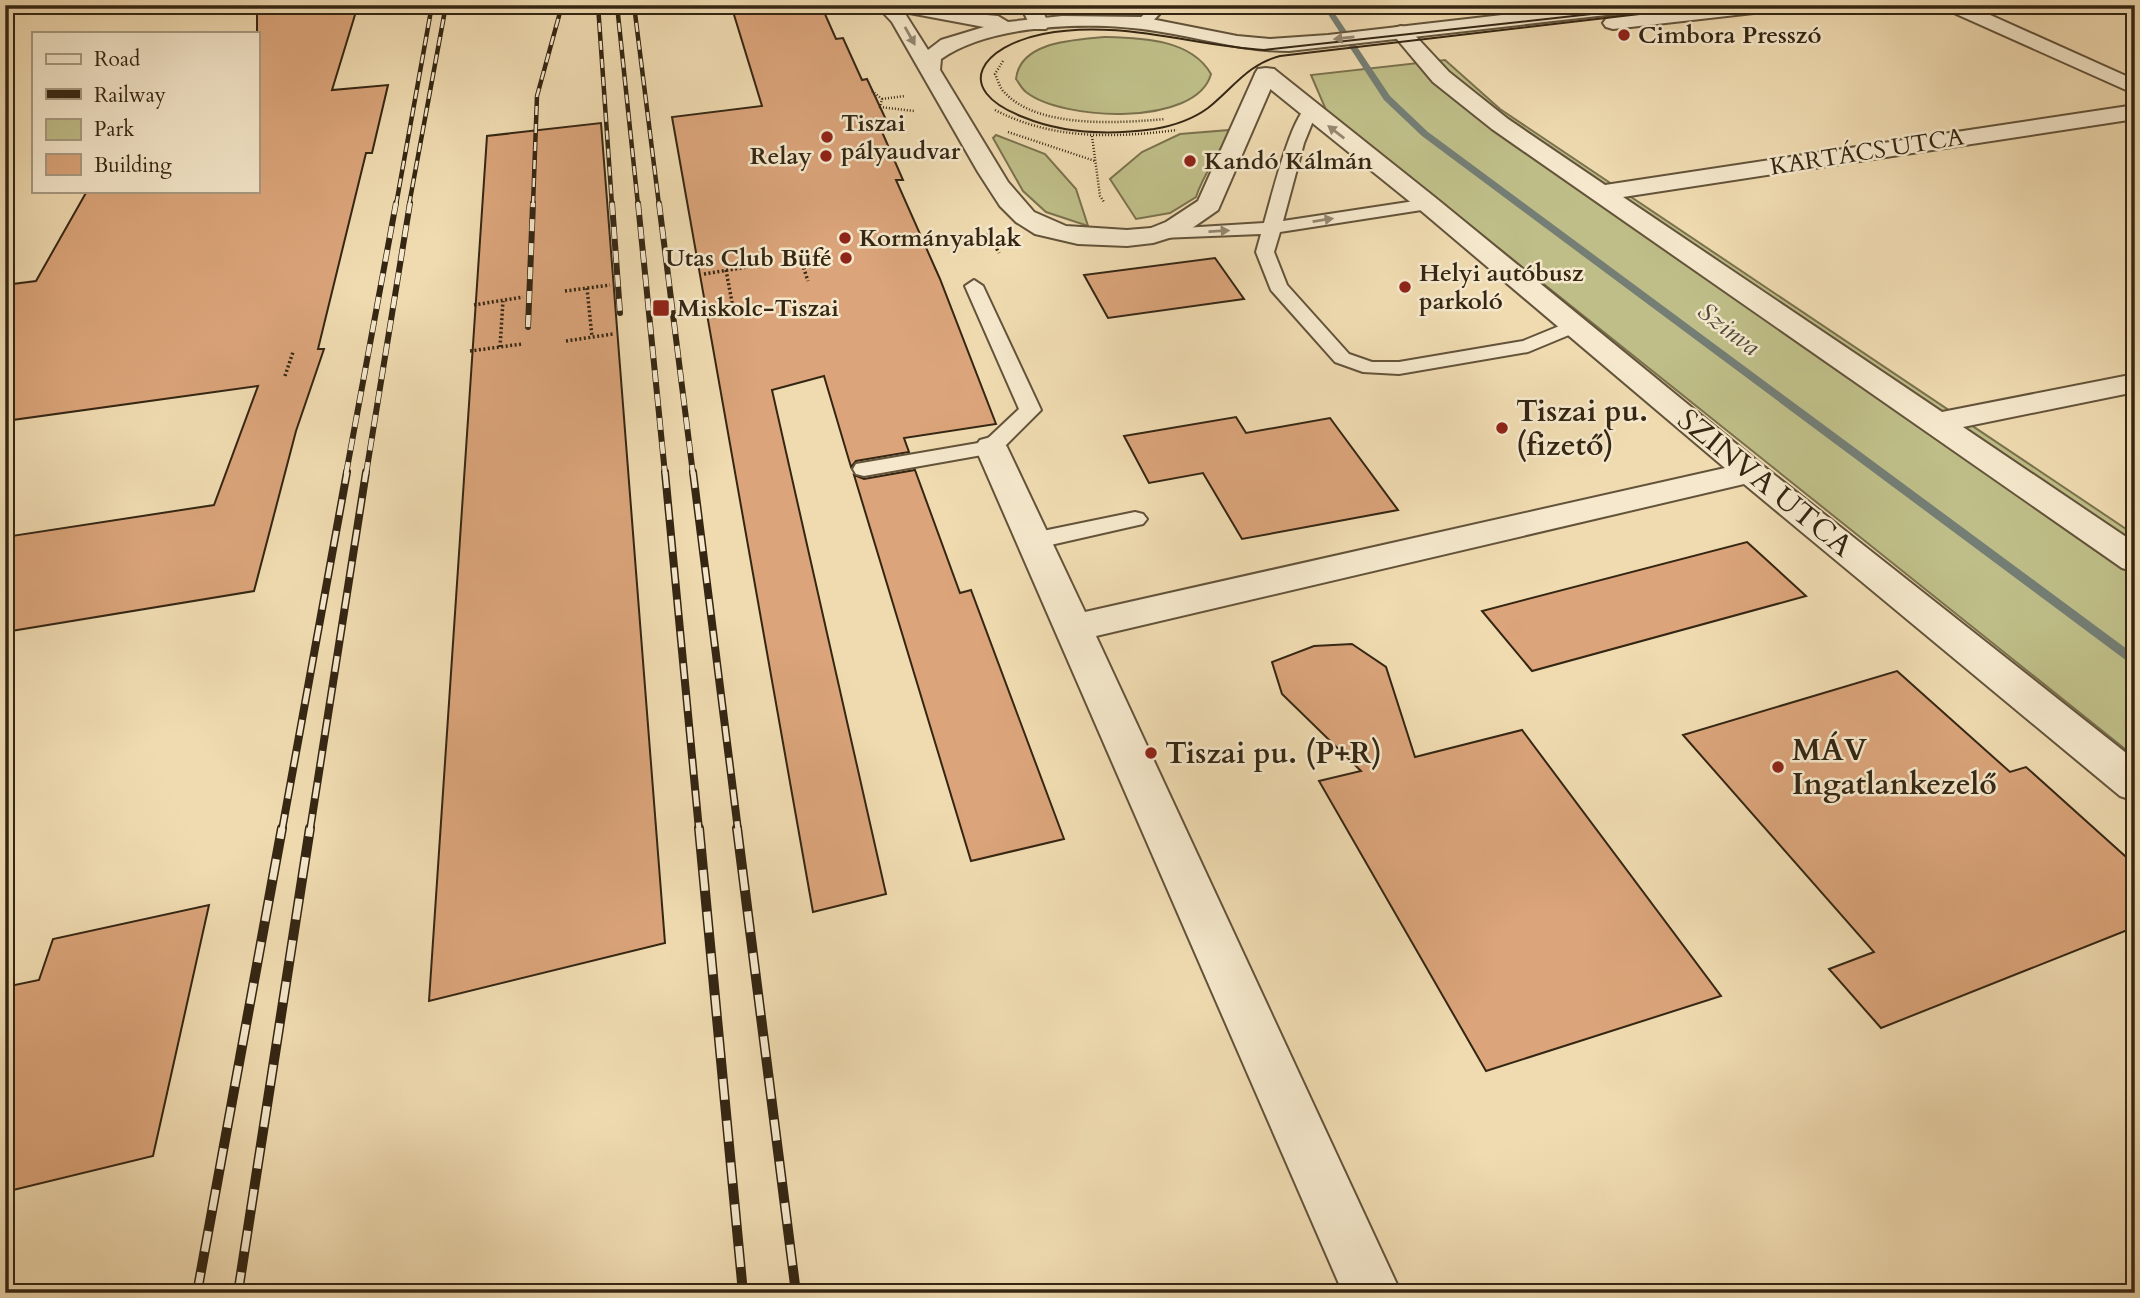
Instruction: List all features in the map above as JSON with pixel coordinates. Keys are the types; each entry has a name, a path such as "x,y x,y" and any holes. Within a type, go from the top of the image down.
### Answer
{"street":[{"path":"885,5 900,19 1002,191 1026,218 1045,228 1092,237 1121,239 1167,234 1191,220 1209,205 1266,74 1296,52"},
{"path":"899,5 964,19 1039,25"},
{"path":"1030,5 1039,25"},
{"path":"1407,39 1642,5"},
{"path":"929,71 931,57 952,41 991,31 1039,25 1143,23 1219,40 1296,52 1770,5"},
{"path":"1952,5 2135,88"},
{"path":"1407,39 1441,77 1473,104 2135,561"},
{"name":"SZINVA UTCA","path":"1219,40 1238,50 1309,111 1428,204 1751,472 2135,784"},
{"name":"KARTÁCS UTCA","path":"1599,193 2135,113"},
{"path":"1936,423 2135,383"},
{"path":"991,447 1372,1293"},
{"path":"1073,628 1751,472"}],"lane":[{"path":"1143,23 1162,5"},
{"path":"1309,111 1296,143 1265,252 1278,286 1330,347 1355,364 1370,368 1399,369 1510,350 1543,341 1574,326"},
{"path":"1167,234 1271,228 1428,204"},
{"path":"864,469 991,447 1030,410 974,286"},
{"path":"1033,541 1135,519"}],"path":[{"path":"1010,55 995,74 997,84 1003,93 1023,107 1087,121 1166,119"},
{"path":"872,91 882,99 880,107 916,112"},
{"path":"994,109 1019,122 1042,129 1092,136 1177,130"},
{"path":"1000,130 1095,162"},
{"path":"1092,136 1100,196"},
{"path":"782,256 799,254 808,281"},
{"path":"704,274 747,267"},
{"path":"726,270 734,313"},
{"path":"565,291 610,285"},
{"path":"587,288 592,337"},
{"path":"474,305 523,297"},
{"path":"500,347 503,300"},
{"path":"712,317 756,310"},
{"path":"566,341 613,334"},
{"path":"470,351 522,344"},
{"path":"285,376 293,352"}],"green space":[{"path":"1105,37 1150,40 1178,47 1202,62 1211,74 1201,91 1181,103 1156,111 1127,114 1068,109 1044,102 1026,92 1016,79 1020,66 1038,50 1065,42"},
{"path":"1445,60 1500,109 2135,535 2135,757 1326,110 1311,75"},
{"path":"1230,130 1196,197 1170,213 1136,219 1110,179 1142,152 1180,134"},
{"path":"996,135 1045,154 1076,189 1088,226 1046,212 1023,191 993,138"}],"building":[{"path":"358,5 332,90 388,85 372,153 366,153 318,349 324,349 296,431 254,591 5,632 5,537 214,505 258,386 5,421 5,285 36,281 86,192 259,192 257,9"},
{"path":"731,5 821,5 836,39 843,38 862,80 867,79 888,124 879,125 903,180 896,180 940,279 996,424 904,438 909,452 856,461 851,467 824,376 772,390 886,894 813,912 672,117 762,106"},
{"path":"601,123 665,943 429,1001 487,136"},
{"path":"1215,258 1244,299 1108,318 1084,275"},
{"path":"1236,417 1246,433 1330,418 1398,510 1242,539 1203,473 1149,483 1124,436"},
{"path":"915,470 960,593 971,590 1064,839 971,861 854,475 864,479"},
{"path":"1747,542 1806,596 1532,671 1482,611"},
{"path":"1352,644 1386,667 1415,757 1522,730 1721,996 1486,1071 1319,781 1361,771 1282,694 1272,662 1314,646"},
{"path":"1897,671 2010,772 2026,767 2135,865 2135,927 1881,1028 1829,969 1874,952 1683,735"},
{"path":"209,905 153,1156 5,1192 5,987 39,980 53,939"}],"waterway":[{"name":"Szinva","path":"1325,5 1387,98 1425,134 2135,662"}],"tram line":[{"path":"1673,5 1264,50 1126,31 1070,30 1043,34 1004,48 991,58 983,69 981,81 986,93 1000,106 1039,123 1088,132 1138,131 1168,126 1196,116 1250,71 1280,56 1717,5"}],"railway":[{"path":"230,12 233,5"},
{"path":"253,10 256,5"},
{"path":"396,205 432,5"},
{"path":"409,205 446,5"},
{"path":"533,205 537,96 562,5"},
{"path":"598,5 612,205"},
{"path":"617,5 638,205"},
{"path":"634,5 659,205"},
{"path":"346,474 396,203"},
{"path":"366,474 410,203"},
{"path":"528,327 533,203"},
{"path":"612,203 620,313"},
{"path":"638,203 665,474"},
{"path":"659,203 693,474"},
{"path":"282,830 347,472"},
{"path":"310,830 366,472"},
{"path":"665,472 699,830"},
{"path":"693,472 738,830"},
{"path":"197,1293 282,828"},
{"path":"238,1293 310,828"},
{"path":"699,828 743,1293"},
{"path":"737,828 796,1293"}],"place":[{"name":"Cimbora Presszó","path":"1624,35"},
{"name":"Tiszai pályaudvar","path":"827,137"},
{"name":"Relay","path":"826,156"},
{"name":"Kandó Kálmán","path":"1190,161"},
{"name":"Kormányablak","path":"845,238"},
{"name":"Utas Club Büfé","path":"846,258"},
{"name":"Helyi autóbusz parkoló","path":"1405,287"},
{"name":"Miskolc-Tiszai","path":"661,308"},
{"name":"Tiszai pu. (fizető)","path":"1502,428"},
{"name":"Tiszai pu. (P+R)","path":"1151,753"},
{"name":"MÁV Ingatlankezelő","path":"1778,767"}]}
